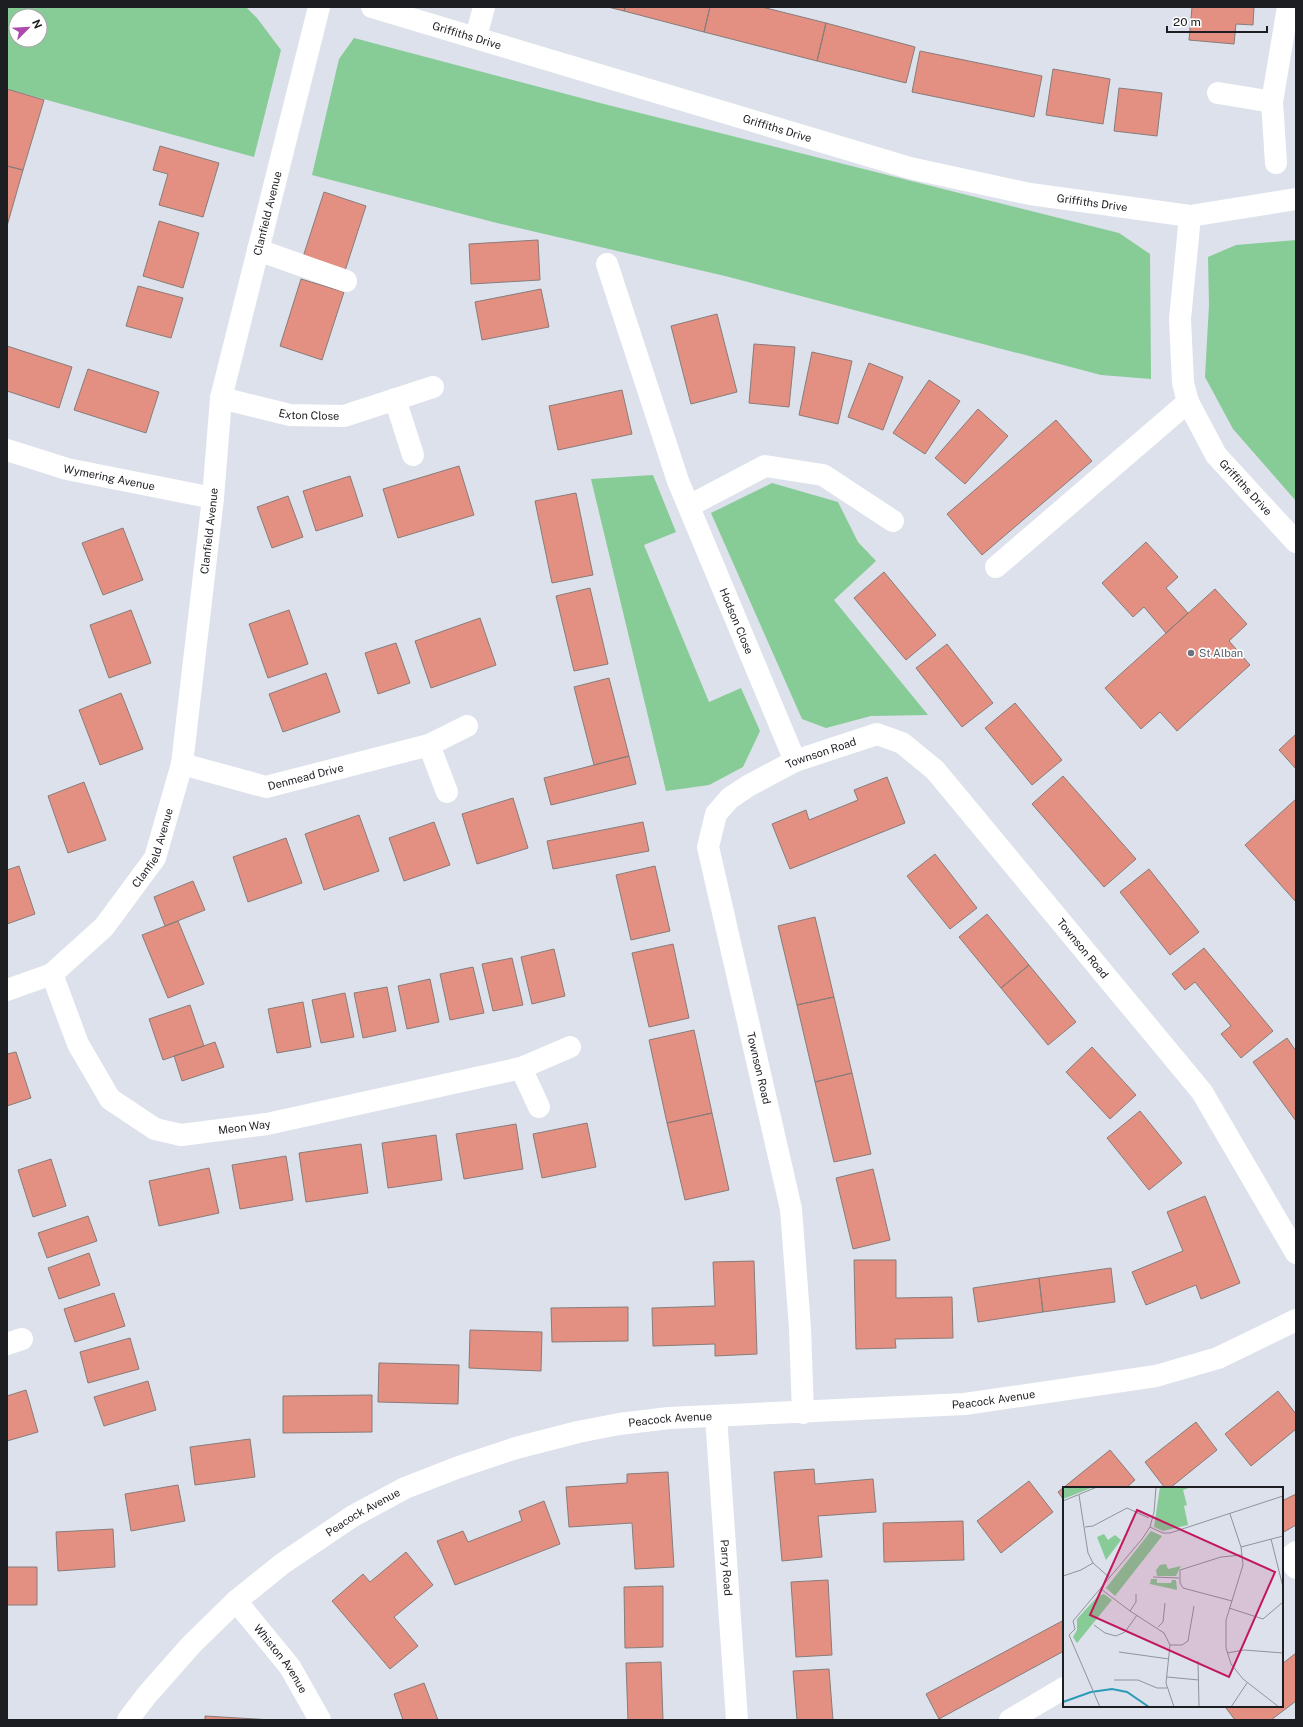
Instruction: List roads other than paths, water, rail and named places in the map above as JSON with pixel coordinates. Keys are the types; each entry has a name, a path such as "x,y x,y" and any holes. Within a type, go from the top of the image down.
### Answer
{"street":[{"name":"Clanfield Avenue","path":"7,990 52,974 104,927 155,858 182,764 213,498 221,398 320,7"},
{"name":"Griffiths Drive","path":"372,7 476,37 564,66 910,168 1030,194 1190,216 1296,199"},
{"path":"476,37 484,7"},
{"path":"1276,163 1272,102 1288,7"},
{"path":"1218,93 1272,102"},
{"name":"Griffiths Drive","path":"1190,216 1180,319 1183,383 1188,402 1216,455 1296,542"},
{"path":"258,250 346,281"},
{"name":"Hodson Close","path":"606,264 678,481 795,760"},
{"name":"Exton Close","path":"221,398 290,415 344,416 433,387"},
{"path":"395,399 413,455"},
{"path":"996,567 1188,402"},
{"name":"Wymering Avenue","path":"7,450 67,469 213,498"},
{"path":"689,506 765,466 823,475 893,521"},
{"name":"Denmead Drive","path":"182,764 266,787 429,745 467,726"},
{"name":"Townson Road","path":"803,1413 800,1328 791,1209 708,847 716,814 730,798 748,786 795,760 878,734 902,744 935,770 1202,1092 1296,1253"},
{"path":"429,745 447,792"},
{"name":"Meon Way","path":"52,974 78,1044 110,1099 155,1129 181,1135 267,1124 520,1068 570,1047"},
{"path":"520,1068 539,1107"},
{"name":"Peacock Avenue","path":"128,1720 146,1696 191,1645 236,1601 282,1564 353,1516 405,1488 459,1467 516,1448 578,1432 619,1424 669,1418 803,1413 965,1404 1156,1376 1218,1358 1296,1320"},
{"name":"Parry Road","path":"716,1416 737,1720"},
{"name":"Whiston Avenue","path":"236,1601 290,1667 320,1720"},
{"path":"1010,1720 1063,1689"}],"place":[{"name":"St Alban","path":"1191,653"}]}
